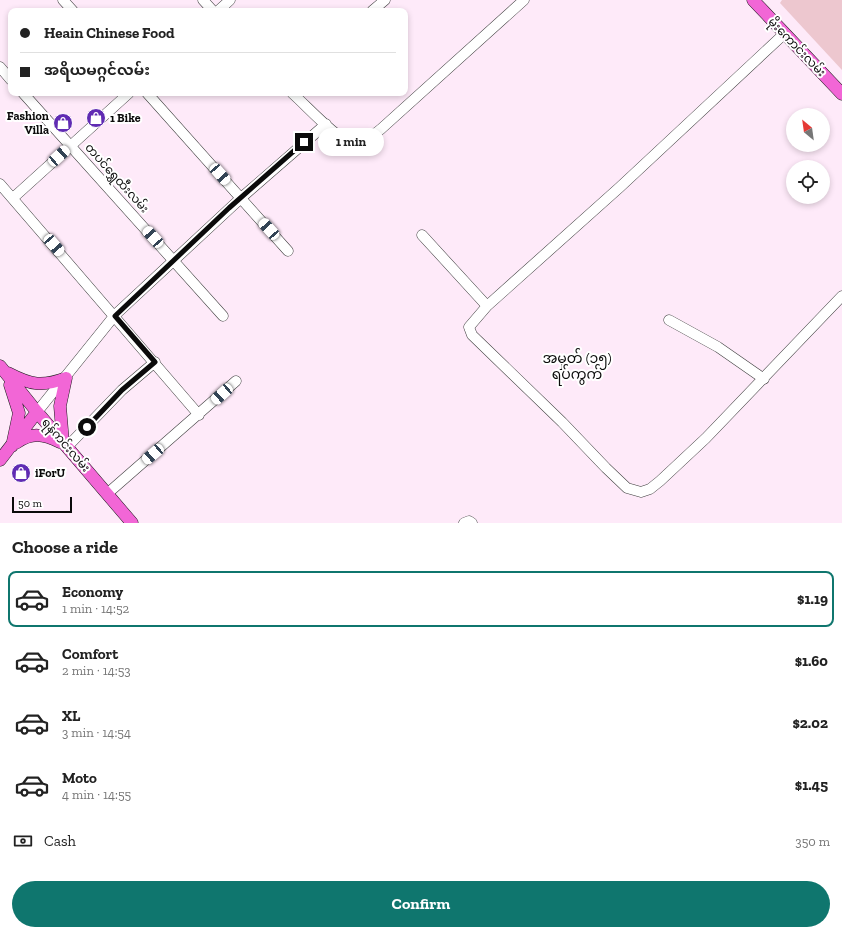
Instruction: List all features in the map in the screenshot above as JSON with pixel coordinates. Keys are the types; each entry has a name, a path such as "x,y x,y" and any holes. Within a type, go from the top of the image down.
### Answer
{"main road":[{"name":"မိုးကောင်းလမ်း","path":"752,0 842,94"},
{"path":"2,368 18,378 39,385 48,384 66,378"},
{"path":"2,368 16,400 19,413 12,446"},
{"name":"ရန်ကင်းလမ်း","path":"2,368 37,412 108,493 132,523"},
{"path":"65,445 60,406 66,378"},
{"path":"0,460 37,412"},
{"path":"12,446 26,436 36,434 45,436 65,445"}],"street":[{"path":"63,0 70,8"},
{"path":"203,0 210,8"},
{"path":"221,8 230,0"},
{"path":"375,8 384,0"},
{"path":"295,96 326,124 350,143 358,147 381,129 524,0"},
{"path":"784,34 620,187 487,306 469,327 472,335 562,422 626,488 641,492 650,489 660,481 764,379 842,296"},
{"path":"0,67 8,76"},
{"name":"တပင်ရွှေထီးလမ်း","path":"26,96 223,316"},
{"path":"13,198 126,96"},
{"path":"150,96 288,251"},
{"path":"37,412 115,316 173,260 241,198 326,124"},
{"path":"0,184 155,362 199,415"},
{"path":"422,235 487,306"},
{"path":"668,320 718,347 764,379"},
{"path":"65,445 122,390 155,362"},
{"path":"108,493 199,415 236,381"},
{"path":"464,523 469,521 472,523"}],"shaded area":[{"path":"782,0 842,0 842,70 780,3"}],"place":[{"name":"1 Bike","path":"96,118"},
{"name":"Fashion Villa","path":"63,123"},
{"name":"iForU","path":"21,473"}],"district":[{"name":"အမှတ် (၁၅) ရပ်ကွက်","path":"577,366"}],"route":[{"path":"87,427 122,390 155,362 115,316 229,208 304,142"}]}
